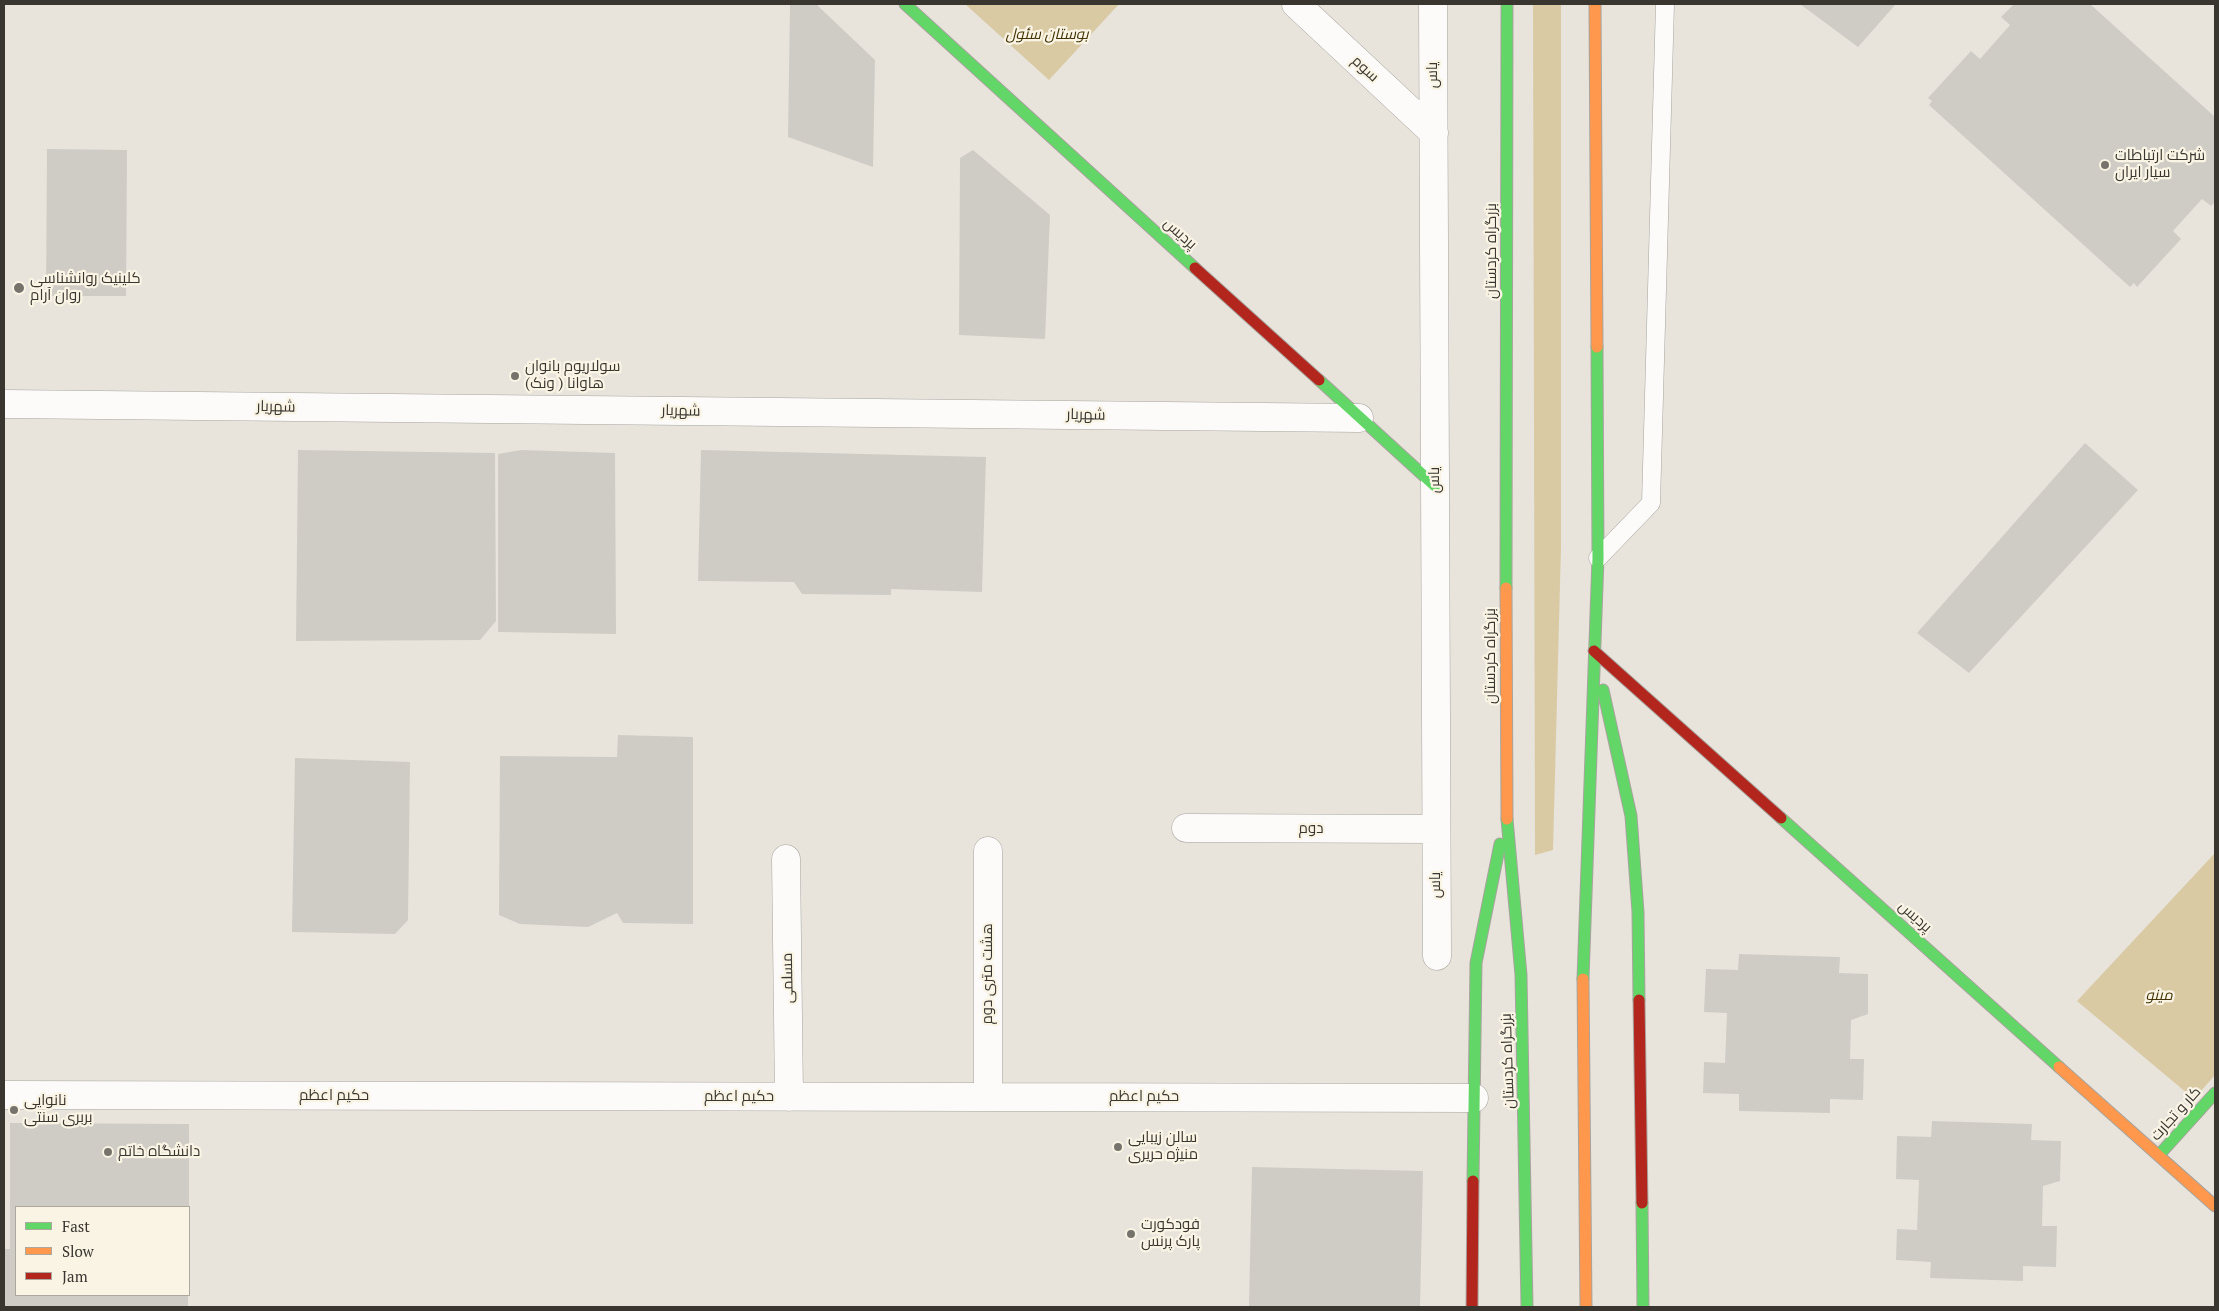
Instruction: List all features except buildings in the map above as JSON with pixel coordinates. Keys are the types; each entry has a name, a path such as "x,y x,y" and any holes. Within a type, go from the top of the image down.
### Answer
{"main road":[{"name":"پردیس","path":"905,4 1435,486"},
{"name":"بزرگراه کردستان","path":"1507,4 1506,813 1521,975 1527,1307"},
{"path":"1586,1307 1583,952 1598,558 1595,4"},
{"name":"پردیس","path":"1594,651 2215,1206"},
{"path":"1594,651 1631,816 1637,903 1643,1307"},
{"path":"1472,1307 1476,963 1506,813"},
{"name":"کار و تجارت","path":"2159,1155 2215,1093"}],"street":[{"name":"سوم","path":"1296,4 1434,134"},
{"name":"یاس","path":"1433,4 1437,956"},
{"name":"شهریار","path":"4,404 1358,418"},
{"name":"دوم","path":"1186,828 1436,829"},
{"name":"هشت متری دوم","path":"988,851 988,1097"},
{"name":"مسلمی","path":"786,859 789,1097"},
{"name":"حکیم اعظم","path":"4,1095 1474,1098"}],"lane":[{"path":"1598,558 1651,503 1665,4"}],"green space":[{"name":"بوستان سئول","path":"965,4 1119,4 1049,80"},
{"path":"1533,4 1561,4 1561,547 1553,850 1535,855"},
{"name":"مینو","path":"2215,853 2215,1075 2194,1099 2077,1001"}],"traffic: fast":[{"path":"905,4 1195,268"},
{"path":"1506,588 1507,4"},
{"path":"1583,979 1598,558 1597,347"},
{"path":"1319,380 1435,486"},
{"path":"1603,690 1631,816 1638,912 1639,1000"},
{"path":"1781,818 2059,1067"},
{"path":"1507,819 1521,975 1527,1307"},
{"path":"1473,1181 1476,963 1500,844"},
{"path":"2159,1155 2215,1093"},
{"path":"1642,1203 1643,1307"}],"traffic: slow":[{"path":"1595,4 1597,347"},
{"path":"1506,588 1507,819"},
{"path":"1583,979 1586,1307"},
{"path":"2059,1067 2215,1206"}],"traffic: jam":[{"path":"1195,268 1319,380"},
{"path":"1594,651 1781,818"},
{"path":"1639,1000 1642,1203"},
{"path":"1472,1307 1473,1181"}],"place":[{"name":"شرکت ارتباطات سیار ایران","path":"2105,165"},
{"name":"کلینیک روانشناسی روان آرام","path":"19,288"},
{"name":"سولاریوم بانوان هاوانا ( ونک)","path":"515,376"},
{"name":"نانوایی بربری سنتی","path":"14,1110"},
{"name":"سالن زیبایی منیژه حریری","path":"1118,1147"},
{"name":"دانشگاه خاتم","path":"108,1152"},
{"name":"فودکورت پارک پرنس","path":"1131,1234"}]}
